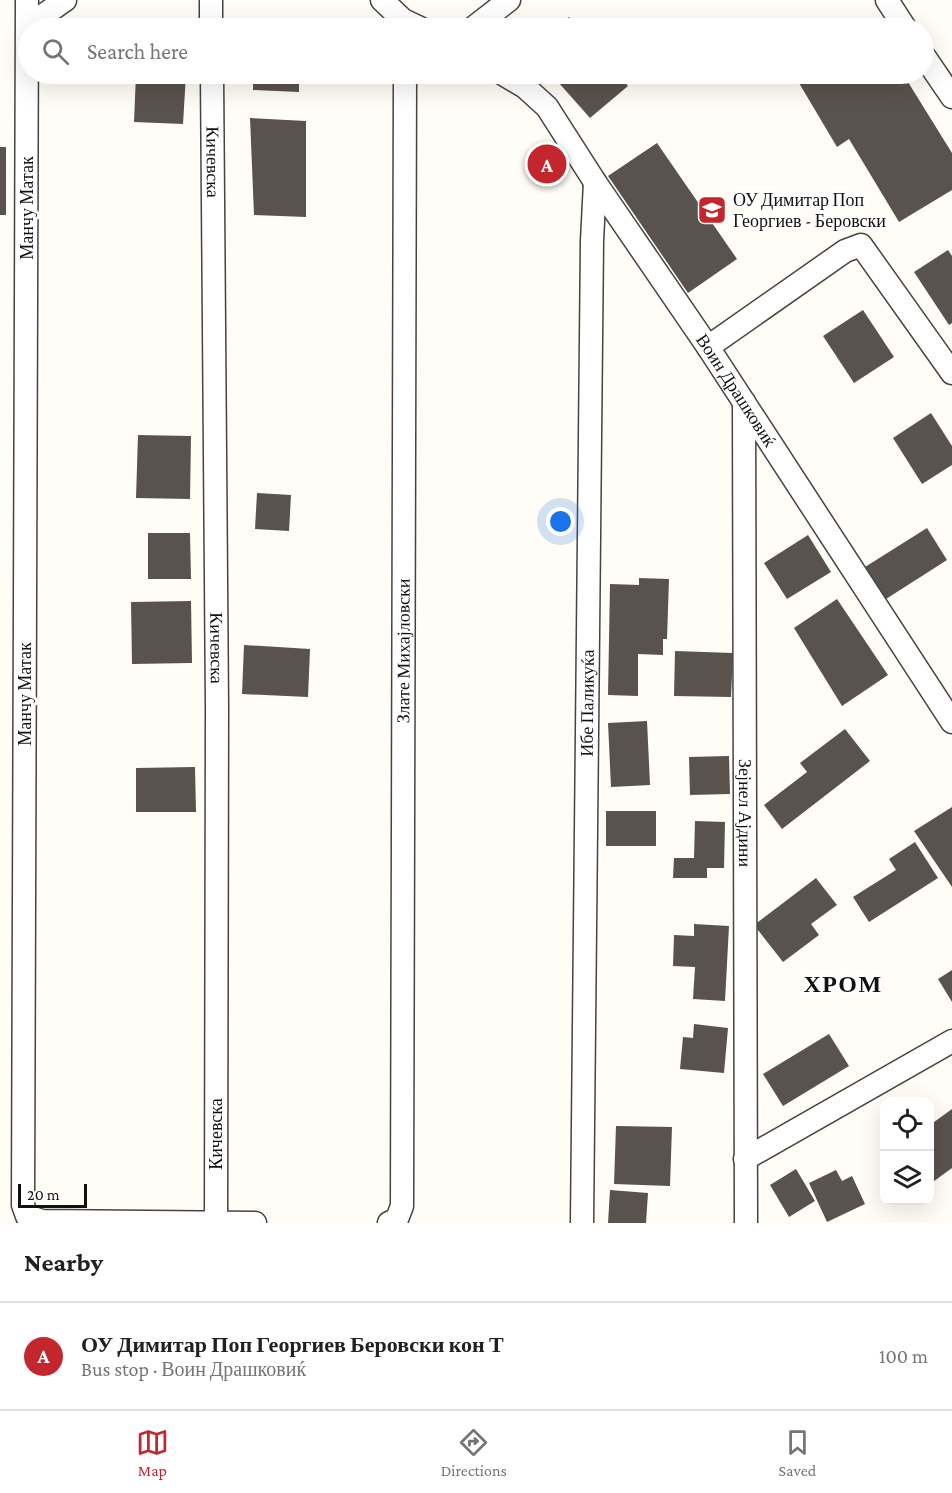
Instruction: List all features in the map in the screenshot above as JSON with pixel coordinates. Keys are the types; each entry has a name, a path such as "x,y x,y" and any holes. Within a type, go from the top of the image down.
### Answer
{"street":[{"name":"Манчу Матак","path":"27,0 28,18"},
{"path":"40,18 65,0"},
{"path":"211,0 211,18"},
{"path":"382,0 401,18"},
{"path":"486,18 509,0"},
{"path":"887,0 899,18"},
{"path":"934,71 952,97"},
{"name":"Манчу Матак","path":"28,84 22,1204 27,1216 42,1221 216,1222"},
{"name":"Кичевска","path":"212,84 217,695 216,1222"},
{"name":"Злате Михајловски","path":"389,1223 397,1219 402,1206 405,84"},
{"name":"Воин Драшковиќ","path":"520,84 547,107 950,714"},
{"name":"Ибе Паликуќа","path":"582,1223 592,277 595,182"},
{"path":"708,347 845,251 861,245 952,373"},
{"name":"Зејнел Ајдини","path":"744,402 746,1223"},
{"path":"746,1160 952,1041"},
{"path":"216,1222 255,1223"}],"building":[{"path":"136,84 185,84 183,124 134,122"},
{"path":"253,84 299,84 299,92 253,90"},
{"path":"560,84 626,84 628,86 590,118"},
{"path":"800,84 909,84 952,153 952,190 899,222 849,139 837,147"},
{"path":"250,118 306,121 306,217 254,215"},
{"path":"657,143 737,259 688,293 608,176"},
{"path":"0,147 6,147 6,215 0,215"},
{"path":"948,250 952,256 952,323 949,325 914,272"},
{"path":"863,310 894,357 854,383 823,336"},
{"path":"931,413 952,446 952,465 922,484 893,438"},
{"path":"138,435 191,436 190,499 136,498"},
{"path":"257,493 291,495 289,531 255,529"},
{"path":"927,528 947,560 886,599 865,567"},
{"path":"148,533 190,533 191,579 148,579"},
{"path":"808,535 831,572 787,599 764,563"},
{"path":"639,578 669,579 667,639 663,639 663,655 638,654 638,696 608,695 610,584 639,585"},
{"path":"837,599 888,675 842,706 794,628"},
{"path":"191,601 192,663 132,664 131,602"},
{"path":"244,645 310,649 308,697 242,694"},
{"path":"675,651 733,653 731,697 674,696"},
{"path":"647,721 650,785 611,787 608,723"},
{"path":"845,729 870,761 782,829 764,805 807,772 800,763"},
{"path":"729,756 730,794 690,795 689,757"},
{"path":"195,767 196,812 136,812 136,768"},
{"path":"952,807 952,887 914,831"},
{"path":"606,811 656,811 656,846 606,846"},
{"path":"695,821 725,822 724,868 707,868 707,878 673,878 674,858 694,858"},
{"path":"915,842 938,878 869,922 853,897 896,870 889,859"},
{"path":"816,878 837,905 811,924 819,935 783,962 754,925"},
{"path":"694,924 729,926 725,1001 693,999 695,967 673,966 674,935 694,936"},
{"path":"952,970 952,1002 938,979"},
{"path":"694,1024 728,1028 724,1073 680,1069 683,1037 693,1038"},
{"path":"829,1034 849,1066 783,1106 763,1074"},
{"path":"952,1109 952,1168 934,1181 934,1151 934,1122"},
{"path":"616,1126 672,1127 670,1186 614,1184"},
{"path":"796,1169 815,1201 789,1217 770,1185"},
{"path":"836,1170 842,1181 852,1176 865,1204 827,1222 809,1183"},
{"path":"610,1190 648,1193 646,1223 608,1223"}],"place":[{"name":"ОУ Димитар Поп Георгиев Беровски кон Т","path":"547,164"},
{"name":"ОУ Димитар Поп Георгиев - Беровски","path":"712,210"}],"district":[{"name":"ХРОМ","path":"843,983"}]}
